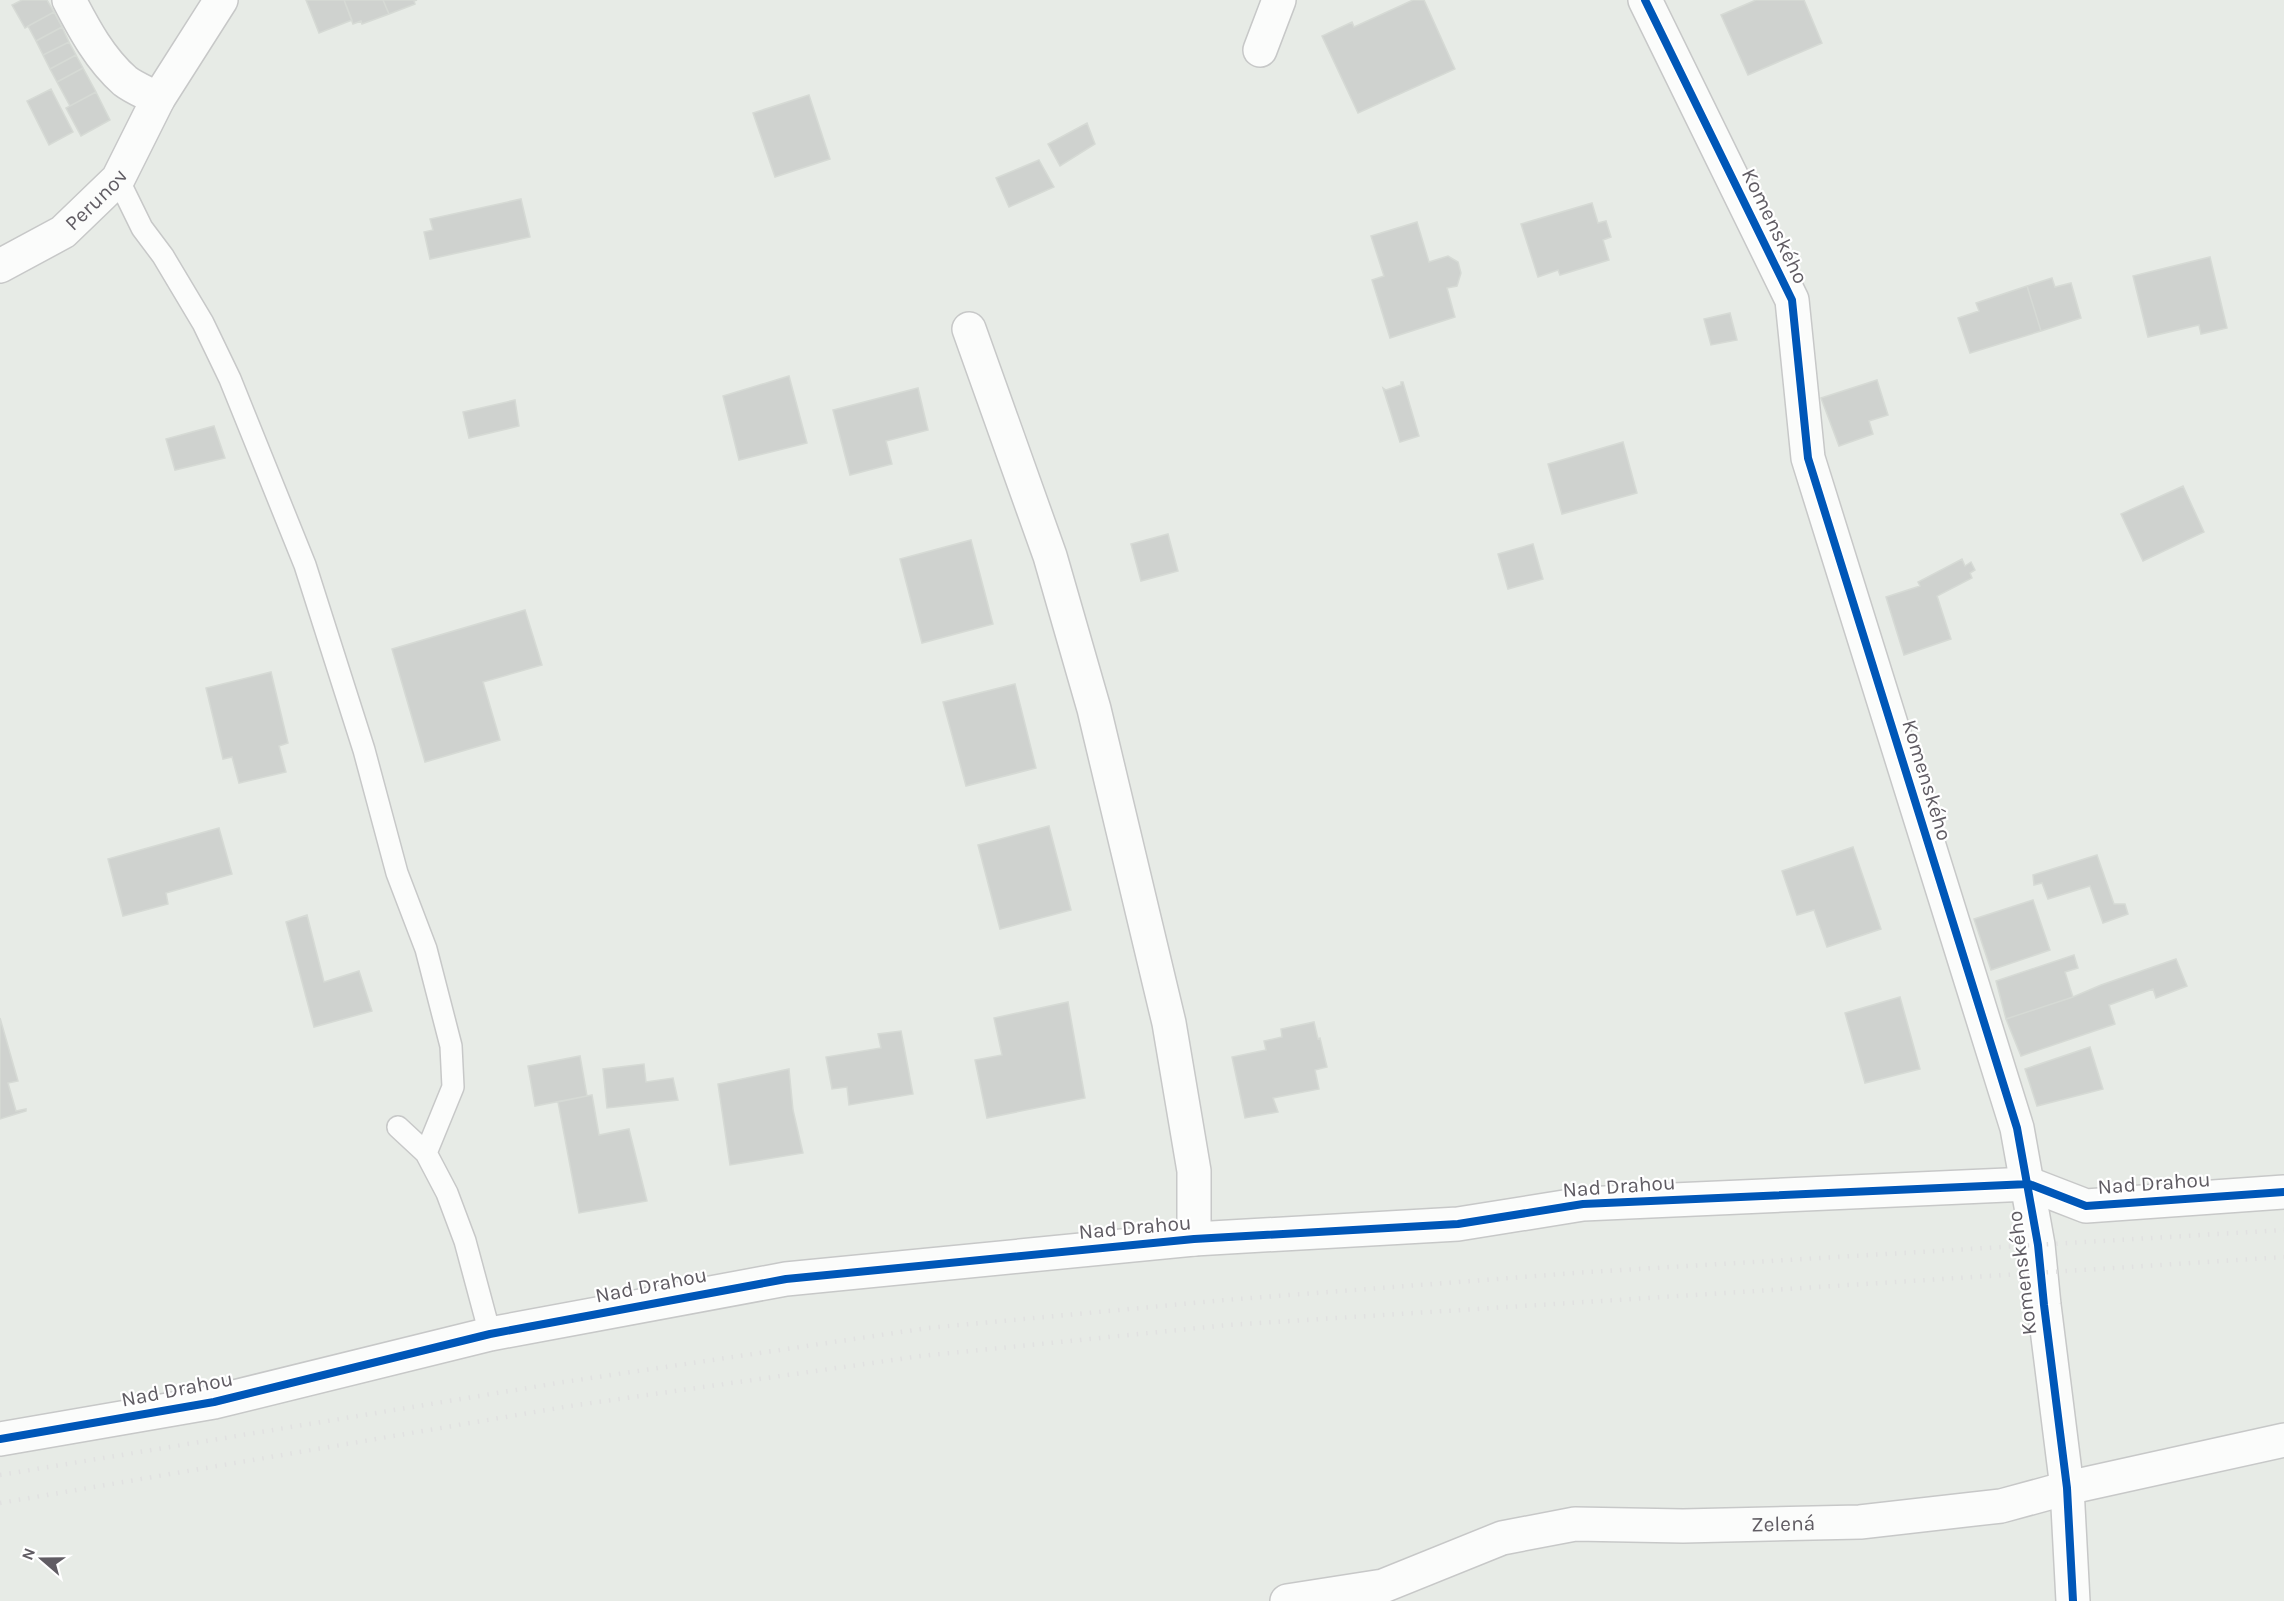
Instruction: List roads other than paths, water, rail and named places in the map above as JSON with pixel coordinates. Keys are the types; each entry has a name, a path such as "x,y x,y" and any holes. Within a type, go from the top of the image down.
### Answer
{"street":[{"path":"69,0 84,30 104,59 126,82 158,99"},
{"name":"Perunov","path":"0,266 63,231 118,179 158,99 221,0"},
{"path":"1260,50 1279,0"},
{"name":"Komenského","path":"1646,0 1792,300 1808,458 2018,1128 2038,1245 2043,1305 2067,1488 2073,1601"},
{"path":"969,329 1050,556 1094,709 1168,1023 1194,1171 1194,1239"},
{"name":"Nad Drahou","path":"0,1439 214,1402 490,1334 786,1278 1194,1239 1458,1224 1583,1204 2029,1184 2086,1206 2284,1192"},
{"name":"Zelená","path":"1287,1601 1383,1586 1502,1538 1575,1524 1683,1526 1860,1522 2001,1506 2067,1488 2284,1440"}],"lane":[{"path":"118,179 142,228 163,256 203,323 230,379 305,565 363,750 397,873 426,949 451,1046 453,1087 426,1153"},
{"path":"398,1127 426,1153 447,1193 465,1241 490,1334"}],"railway":[{"path":"0,1475 564,1382 928,1328 1225,1300 1588,1272 2284,1230"},
{"path":"0,1503 570,1406 921,1356 1228,1325 2284,1257"}]}
